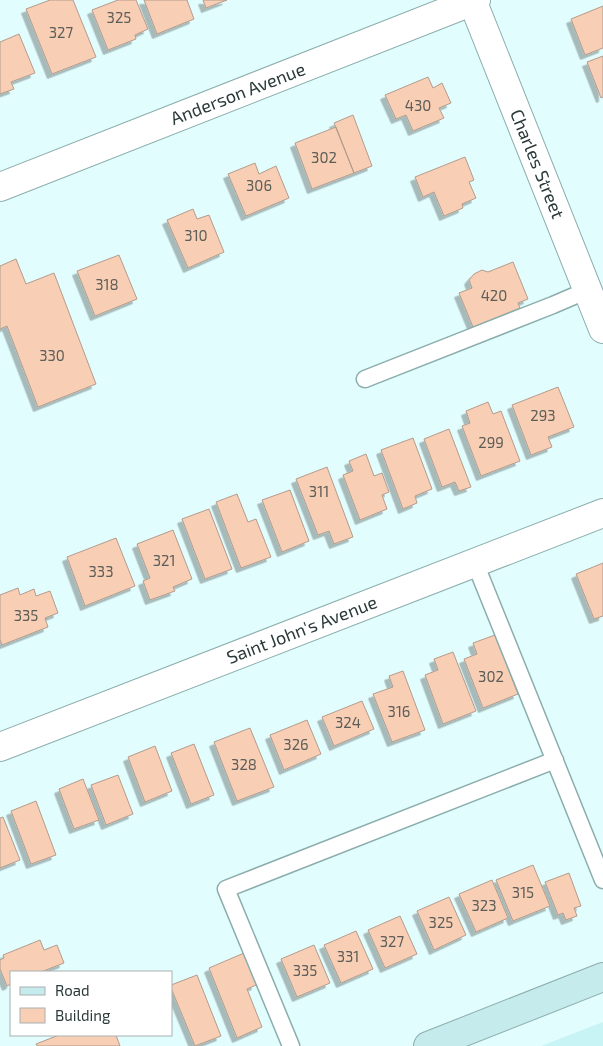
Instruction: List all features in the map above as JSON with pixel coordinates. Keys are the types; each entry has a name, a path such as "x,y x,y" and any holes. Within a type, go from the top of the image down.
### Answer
{"main road":[{"path":"428,1046 603,977"}],"street":[{"name":"Anderson Avenue","path":"0,187 474,0"},
{"name":"Charles Street","path":"474,0 603,329"},
{"name":"Saint John's Avenue","path":"0,747 603,513"}],"lane":[{"path":"365,379 588,290"},
{"path":"475,563 603,880"},
{"path":"291,1046 226,889 554,760"}],"shaded area":[{"path":"603,1022 603,1046 541,1046"}],"building":[{"path":"50,0 73,0 96,57 52,74 26,9"},
{"path":"118,0 136,0 148,29 135,35 136,39 108,50 92,10"},
{"path":"144,0 187,0 194,19 157,34"},
{"path":"203,0 227,0 206,8"},
{"path":"603,6 603,48 585,55 571,19"},
{"path":"19,34 35,73 11,82 14,89 0,94 0,42"},
{"path":"603,56 603,97 601,98 587,62"},
{"path":"428,77 433,88 442,83 451,103 439,108 444,118 413,131 406,115 396,119 385,95"},
{"path":"353,115 372,166 354,173 334,123"},
{"path":"336,127 354,173 312,189 295,143"},
{"path":"465,157 474,180 469,182 476,198 462,204 463,208 444,216 434,192 423,197 415,177"},
{"path":"255,163 259,174 276,166 289,198 246,216 228,174"},
{"path":"193,209 197,219 209,215 224,252 188,268 167,220"},
{"path":"119,255 137,299 95,316 77,271"},
{"path":"16,259 26,284 54,273 96,384 38,407 7,326 0,329 0,266"},
{"path":"513,262 528,299 518,303 520,308 473,327 459,293 472,288 469,280 474,274 482,270 488,272"},
{"path":"558,387 574,427 548,437 552,447 531,455 512,405"},
{"path":"488,402 493,414 501,411 520,461 481,476 462,426 470,423 466,411"},
{"path":"449,429 471,487 459,491 455,482 442,487 424,439"},
{"path":"413,438 432,489 415,496 417,503 403,509 381,450"},
{"path":"366,454 374,476 382,473 389,492 382,495 387,509 360,520 343,475 353,471 349,461"},
{"path":"327,467 353,537 334,544 329,531 318,535 296,479"},
{"path":"290,490 309,541 282,552 262,500"},
{"path":"237,494 248,522 256,519 271,557 241,568 216,502"},
{"path":"209,509 232,569 205,579 182,519"},
{"path":"173,530 192,579 173,587 175,591 150,600 143,581 150,578 137,544"},
{"path":"116,538 135,586 85,606 67,557"},
{"path":"603,563 603,616 594,619 576,574"},
{"path":"18,588 20,595 34,589 36,596 50,591 58,613 45,618 48,627 2,645 0,640 0,595"},
{"path":"495,635 518,694 483,708 464,659 477,654 473,643"},
{"path":"453,652 476,711 443,724 425,675 438,670 434,659"},
{"path":"403,671 425,730 392,742 373,694 393,687 389,676"},
{"path":"362,701 374,729 334,746 322,717"},
{"path":"307,720 321,754 284,770 270,735"},
{"path":"250,728 274,787 237,801 214,742"},
{"path":"194,744 214,795 191,804 171,753"},
{"path":"155,746 172,791 145,802 128,757"},
{"path":"118,775 133,814 106,825 91,785"},
{"path":"83,779 99,820 74,829 59,789"},
{"path":"36,801 56,855 31,864 11,811"},
{"path":"3,817 20,860 0,868 0,818"},
{"path":"533,865 550,906 513,921 496,880"},
{"path":"569,873 581,906 574,908 577,916 566,920 563,913 558,915 545,882"},
{"path":"492,880 508,918 476,932 459,894"},
{"path":"449,897 466,935 434,950 417,911"},
{"path":"400,916 417,954 385,968 368,930"},
{"path":"356,931 373,969 341,983 324,945"},
{"path":"40,940 44,950 57,945 64,963 44,971 10,971 10,984 7,986 0,969 0,960 4,958 3,955"},
{"path":"314,945 330,983 297,997 281,959"},
{"path":"244,953 256,985 247,989 262,1027 237,1038 209,968"},
{"path":"197,975 221,1036 195,1046 172,990 172,985"},
{"path":"56,1036 116,1036 120,1046 37,1046 36,1044"}]}
